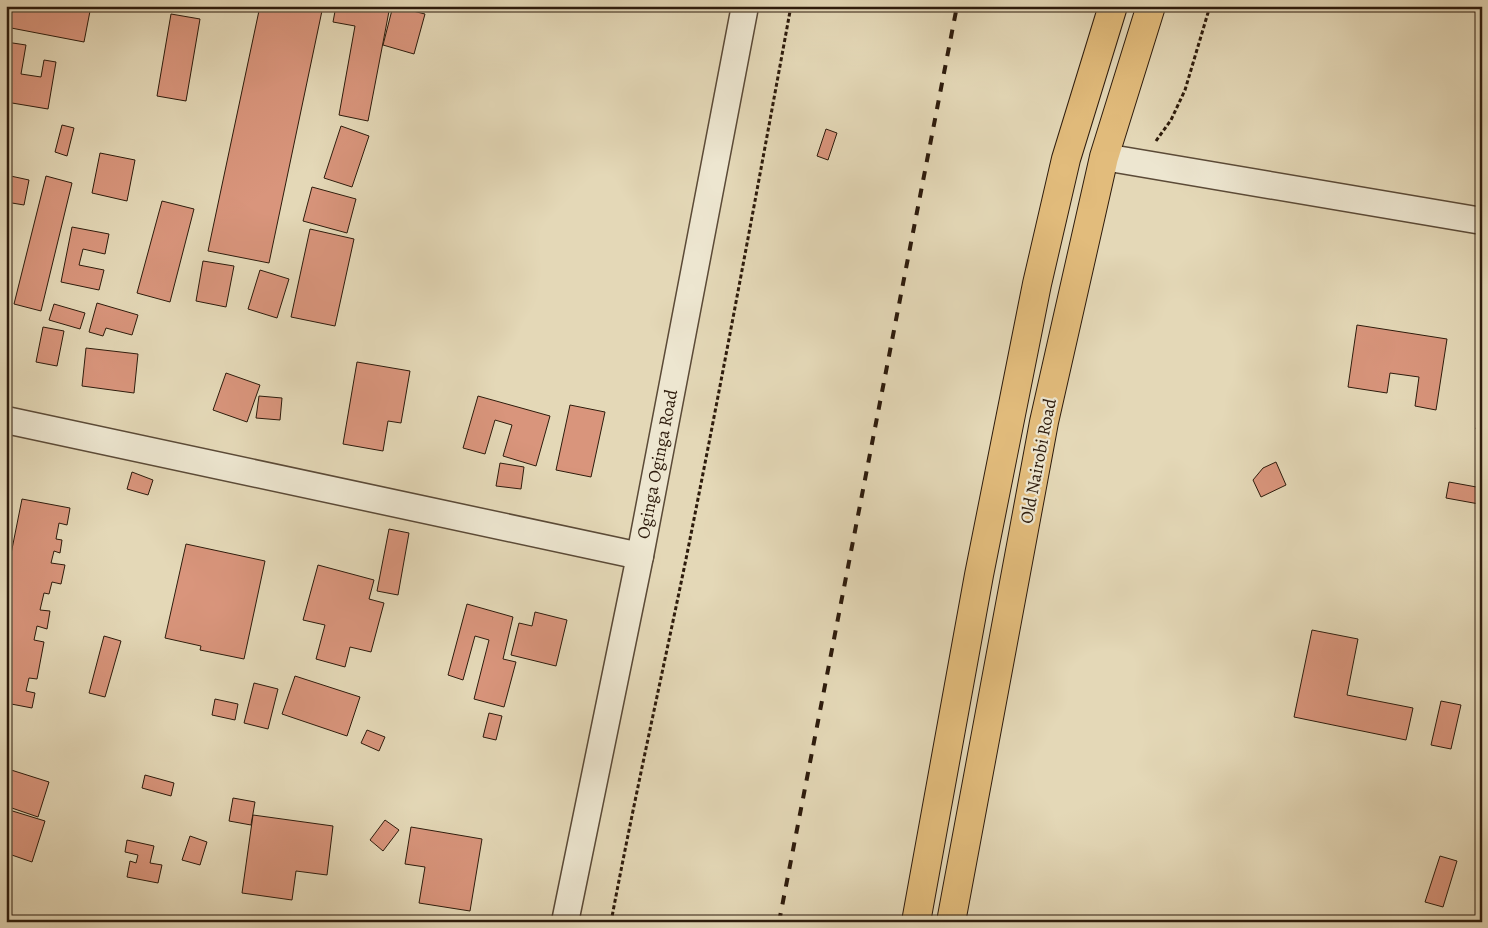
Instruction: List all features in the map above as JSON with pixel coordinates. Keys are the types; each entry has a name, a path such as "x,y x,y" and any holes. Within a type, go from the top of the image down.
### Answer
{"highway":[{"name":"Old Nairobi Road","path":"916,922 979,575 1038,284 1066,158 1114,6"},
{"name":"Old Nairobi Road","path":"952,922 1044,422 1104,157 1151,6"}],"street":[{"name":"Oginga Oginga Road","path":"565,922 640,556 745,6"},
{"path":"1104,157 1482,221"},
{"path":"6,420 640,556"}],"path":[{"path":"611,922 629,825 686,559 739,292 791,6"},
{"path":"1155,142 1171,120 1184,90 1210,6"}],"building":[{"path":"6,6 91,6 84,42 6,27"},
{"path":"260,6 323,6 269,263 208,251"},
{"path":"336,6 390,6 368,121 339,115 355,26 333,22"},
{"path":"393,6 425,14 414,54 383,45"},
{"path":"171,14 200,19 186,101 157,96"},
{"path":"6,42 26,45 21,74 41,77 44,60 56,62 48,109 6,102"},
{"path":"62,125 74,128 67,156 55,152"},
{"path":"341,126 369,136 352,187 324,178"},
{"path":"826,129 837,133 828,160 817,156"},
{"path":"100,153 135,160 127,201 92,193"},
{"path":"6,175 29,180 24,205 6,202"},
{"path":"46,176 72,183 41,311 14,304"},
{"path":"312,187 356,199 347,233 303,221"},
{"path":"162,201 194,209 170,302 137,293"},
{"path":"72,227 109,234 105,254 83,249 79,265 104,270 99,290 61,282"},
{"path":"310,229 354,239 335,326 291,317"},
{"path":"203,261 234,266 226,307 196,301"},
{"path":"260,270 289,279 277,318 248,309"},
{"path":"97,303 138,315 132,335 106,328 103,336 89,332"},
{"path":"54,304 85,313 80,329 49,320"},
{"path":"1357,325 1447,339 1436,410 1415,406 1419,377 1390,373 1387,393 1348,387"},
{"path":"43,327 64,331 57,366 36,362"},
{"path":"86,348 138,354 134,393 82,386"},
{"path":"357,362 410,371 401,423 388,421 383,451 343,444"},
{"path":"226,373 260,385 247,422 213,410"},
{"path":"259,396 282,398 280,420 256,418"},
{"path":"478,396 550,416 536,466 503,456 512,425 495,420 485,454 463,448"},
{"path":"570,405 605,412 591,477 556,470"},
{"path":"1482,406 1482,430 1476,429"},
{"path":"1276,462 1286,485 1261,497 1253,480 1263,468"},
{"path":"500,463 524,467 521,489 496,486"},
{"path":"132,472 153,480 148,495 127,489"},
{"path":"1449,482 1482,488 1479,504 1446,498"},
{"path":"22,499 70,508 67,525 59,523 56,539 62,540 60,553 54,551 51,563 65,565 61,584 52,582 49,594 44,593 40,610 50,611 47,629 37,626 34,640 44,642 37,679 29,678 26,691 35,693 32,708 6,703 6,579"},
{"path":"389,529 409,533 398,595 377,591"},
{"path":"186,544 265,561 244,659 200,650 201,646 165,638"},
{"path":"318,565 374,580 369,599 384,603 371,652 350,647 345,667 316,659 325,625 303,620"},
{"path":"467,604 513,617 503,659 516,662 504,707 474,699 489,640 475,636 463,680 448,675"},
{"path":"535,612 567,620 556,666 511,655 519,623 532,626"},
{"path":"1312,630 1358,639 1347,695 1413,708 1406,740 1294,717"},
{"path":"104,636 121,641 105,697 89,693"},
{"path":"295,676 360,697 347,736 282,714"},
{"path":"254,683 278,689 268,729 244,723"},
{"path":"215,699 238,704 235,720 212,715"},
{"path":"1441,701 1461,705 1451,749 1431,745"},
{"path":"489,713 502,716 496,740 483,737"},
{"path":"367,730 385,737 379,751 361,743"},
{"path":"8,769 49,782 38,817 6,806 6,775"},
{"path":"145,775 174,783 171,796 142,788"},
{"path":"233,798 255,802 251,825 229,821"},
{"path":"6,809 45,821 32,862 6,853"},
{"path":"253,815 333,826 327,875 296,871 292,900 242,893"},
{"path":"385,820 399,830 383,851 370,840"},
{"path":"411,827 482,839 470,911 419,903 425,867 405,864"},
{"path":"190,836 207,842 200,865 182,860"},
{"path":"127,840 154,846 150,863 162,865 158,883 127,877 130,861 136,863 138,855 125,852"},
{"path":"1440,856 1457,861 1443,907 1425,902"}],"railway":[{"path":"779,922 957,6"}]}
